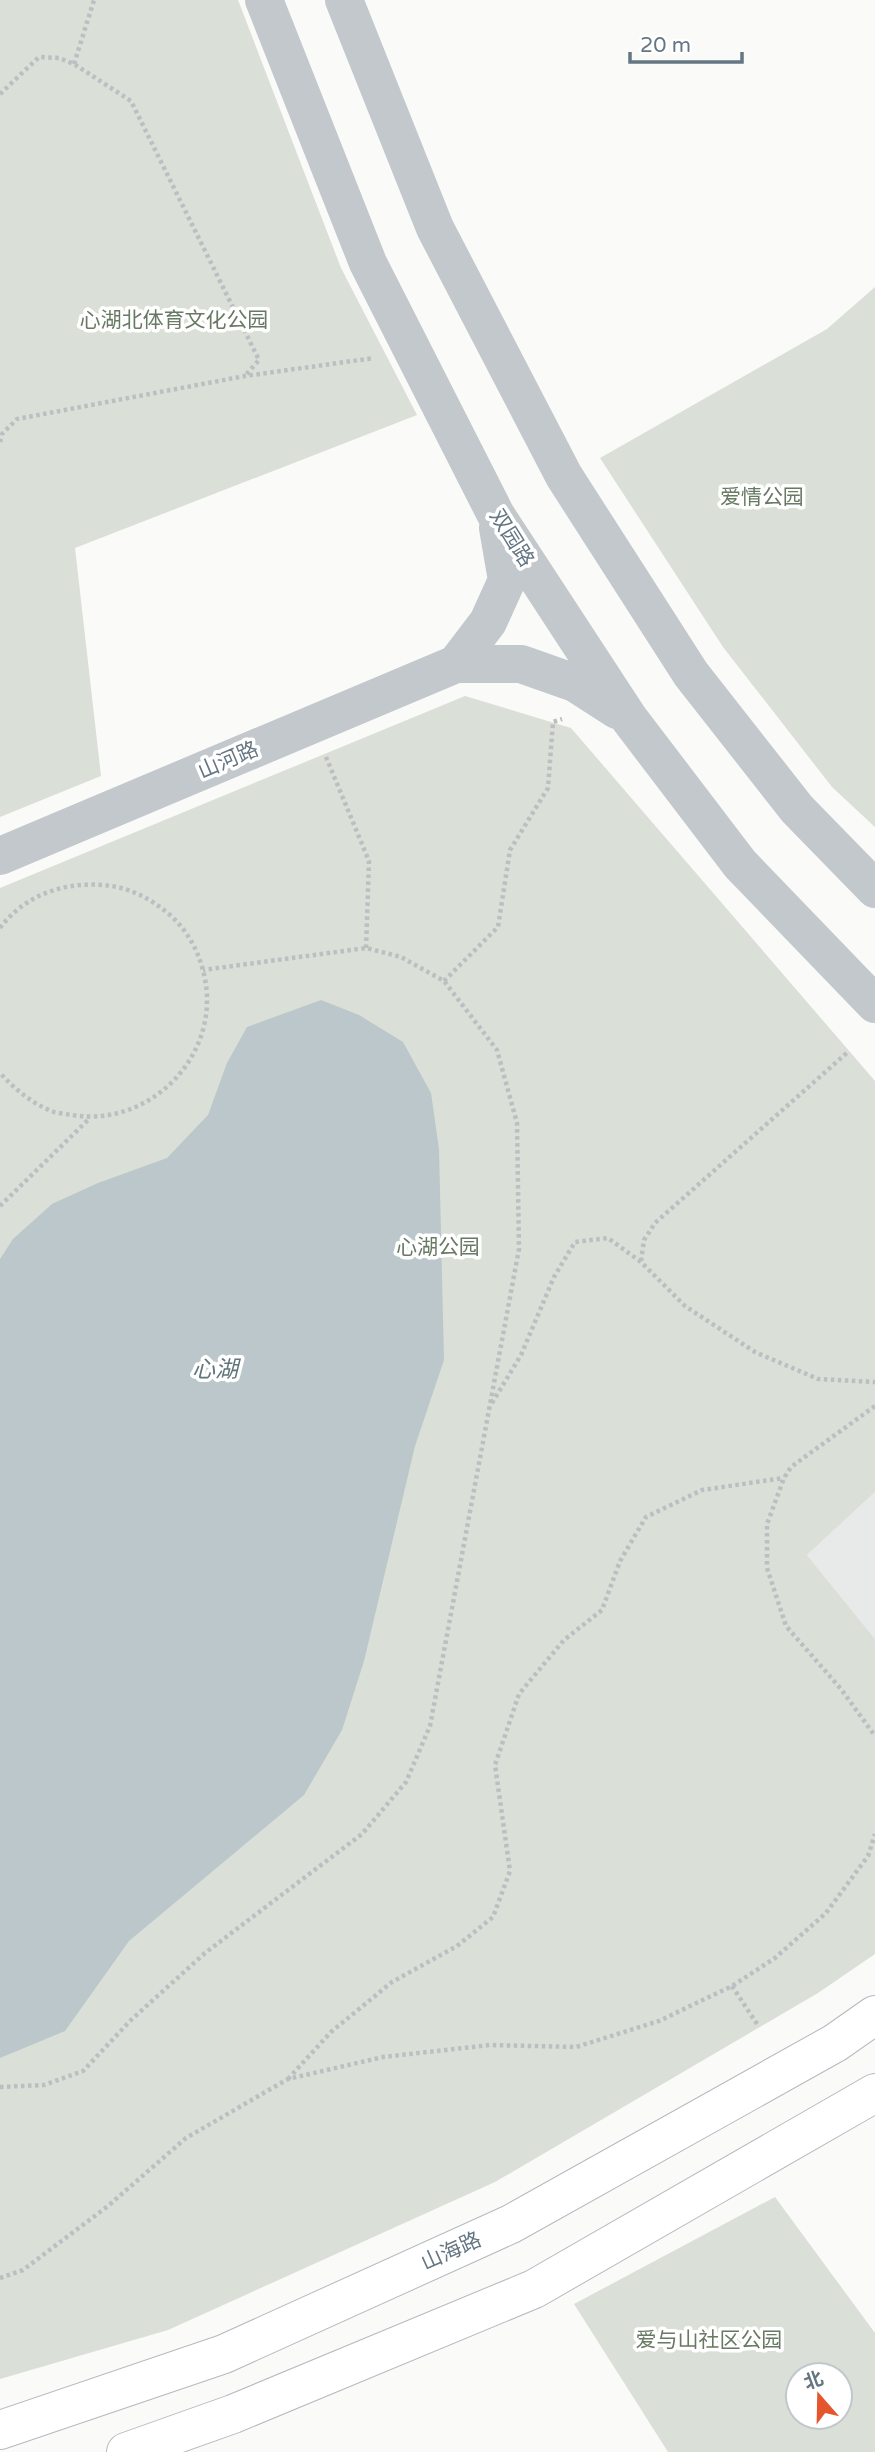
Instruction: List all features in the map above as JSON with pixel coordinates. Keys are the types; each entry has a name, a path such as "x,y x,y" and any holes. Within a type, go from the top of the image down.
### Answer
{"main road":[{"name":"山海路","path":"0,2430 223,2354 511,2224 835,2043 875,2015"},
{"path":"126,2452 233,2414 534,2289 875,2093"}],"street":[{"name":"双园路","path":"264,0 368,263 496,515 628,717 740,864 875,1004"},
{"path":"344,0 435,228 564,476 691,674 797,809 875,889"},
{"path":"456,664 488,622 507,580 496,515"},
{"path":"456,664 521,664 575,683 628,717"},
{"name":"山河路","path":"0,856 456,664"}],"path":[{"path":"74,64 94,0"},
{"path":"0,94 39,57 59,58 74,64 131,101 258,360 245,376"},
{"path":"0,442 2,434 17,419 245,376 386,356"},
{"path":"444,981 498,927 510,850 548,788 554,722 565,718"},
{"path":"324,753 369,861 366,948"},
{"path":"0,928 10,915 54,889 80,883 118,886 153,901 182,925 200,958 208,995 204,1032 187,1067 161,1093 128,1112 90,1118 53,1112 20,1094 0,1073"},
{"path":"0,2087 44,2085 83,2071 131,2020 205,1953 362,1834 406,1782 430,1726 519,1249 517,1123 497,1050 444,981 401,957 366,948 203,970"},
{"path":"641,1262 644,1240 655,1223 849,1051"},
{"path":"0,1206 90,1118"},
{"path":"490,1406 521,1355 554,1277 575,1242 608,1238 641,1262 685,1306 755,1352 818,1379 875,1381"},
{"path":"875,1406 791,1467 784,1478 767,1524 767,1568 786,1626 841,1689 875,1736"},
{"path":"288,2080 331,2032 392,1982 457,1946 493,1916 510,1871 495,1765 519,1694 564,1640 602,1610 620,1561 646,1517 702,1490 784,1478"},
{"path":"0,2278 23,2270 86,2222 186,2138 288,2080 383,2057 491,2045 576,2047 659,2021 733,1986 775,1958 826,1913 868,1856 875,1834"},
{"path":"733,1986 759,2028"}],"shaded area":[{"path":"875,1492 875,1639 807,1555"}],"green space":[{"name":"心湖北体育文化公园","path":"0,0 238,0 341,268 417,415 75,548 101,776 0,817"},
{"name":"爱情公园","path":"875,287 875,827 832,787 723,647 600,458 827,329"},
{"name":"心湖公园","path":"465,696 571,728 875,1081 875,1492 807,1555 875,1639 875,1954 818,1993 495,2182 168,2330 0,2379 0,888"},
{"name":"爱与山社区公园","path":"775,2197 875,2333 875,2452 668,2452 574,2304"}],"water":[{"name":"心湖","path":"321,1000 359,1015 403,1042 431,1093 439,1149 444,1360 415,1446 364,1661 342,1730 304,1795 129,1941 65,2031 0,2058 0,1259 13,1239 52,1204 98,1183 167,1158 208,1115 227,1063 247,1027"}]}
